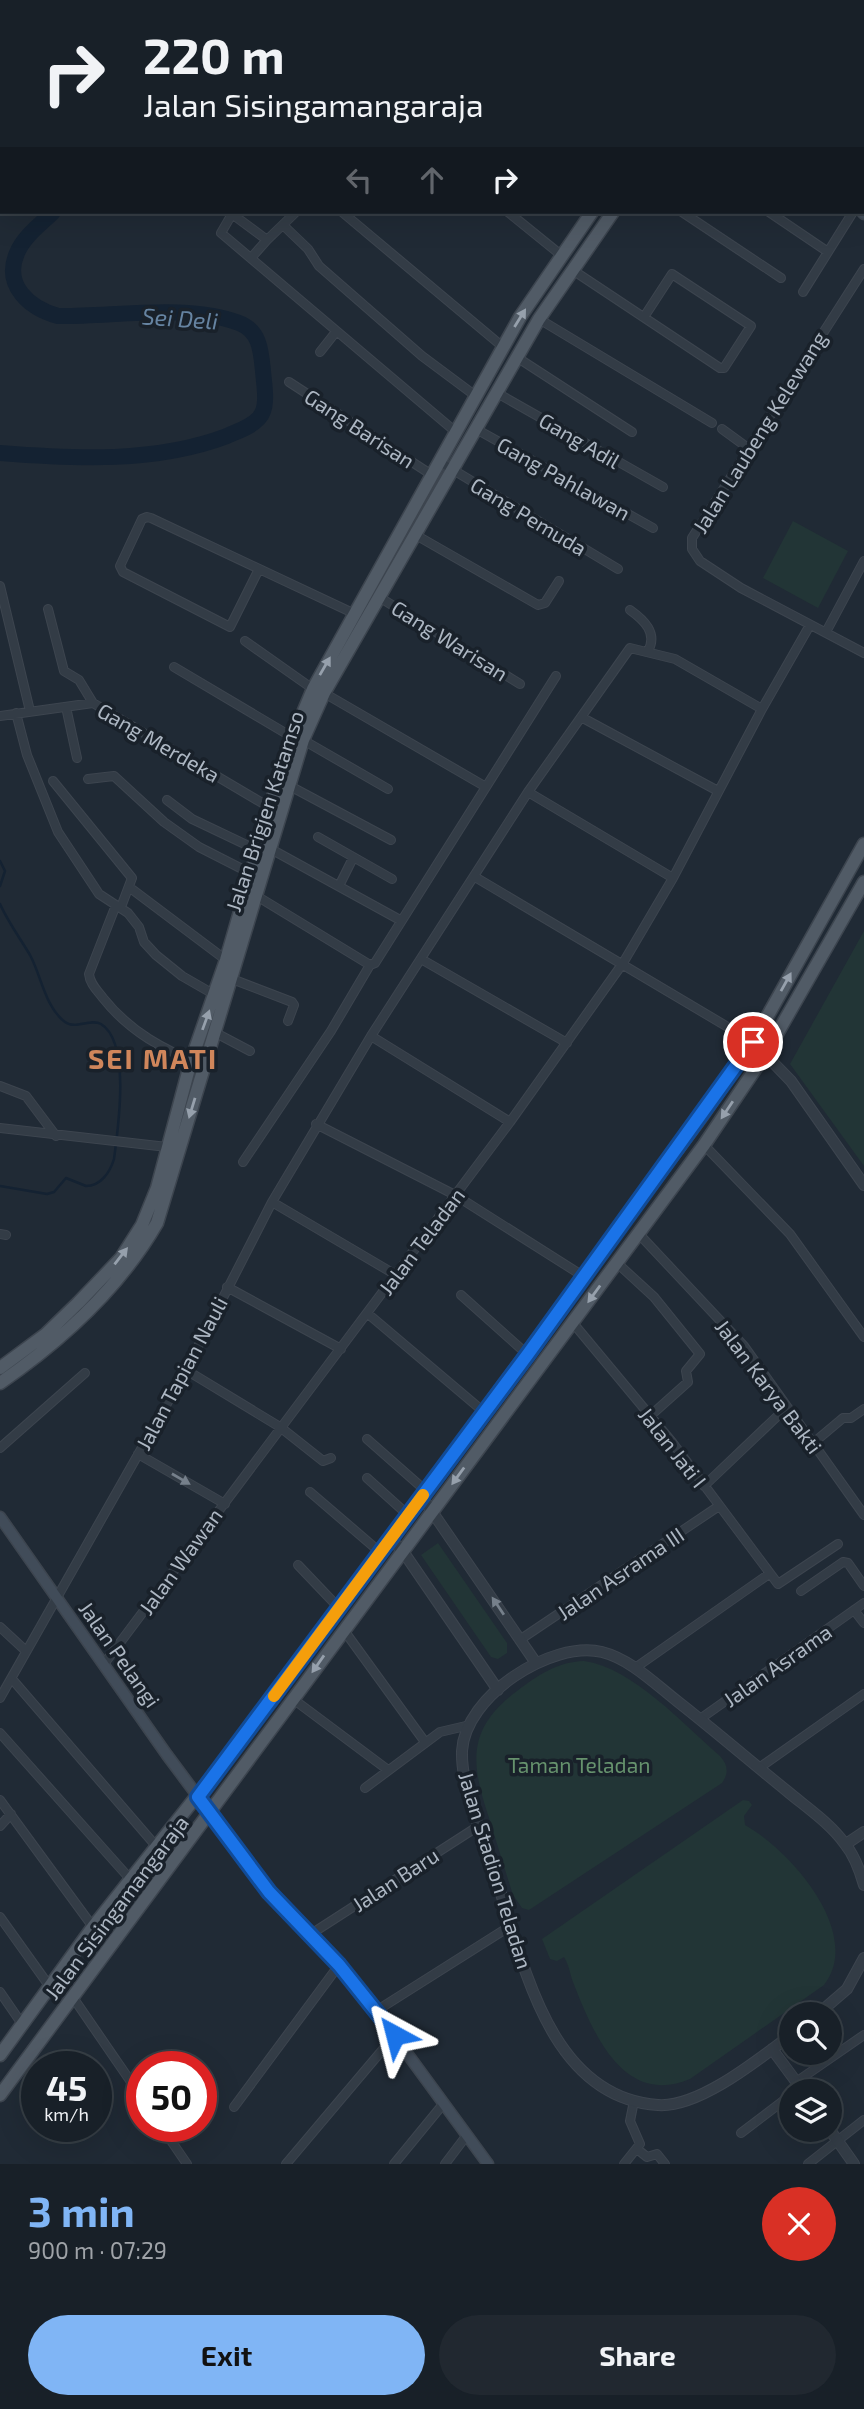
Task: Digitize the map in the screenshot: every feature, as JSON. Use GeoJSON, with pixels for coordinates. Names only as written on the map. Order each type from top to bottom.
{"type":"FeatureCollection","features":[{"type":"Feature","properties":{"kind":"main road","name":"Jalan Brigjen Katamso"},"geometry":{"type":"LineString","coordinates":[[318,691],[379,597],[381,581],[432,475],[503,347],[561,255],[591,214]]}},
{"type":"Feature","properties":{"kind":"main road","name":"Jalan Brigjen Katamso"},"geometry":{"type":"LineString","coordinates":[[0,1368],[46,1334],[121,1258],[151,1205],[167,1147],[197,1063],[214,1032],[232,979],[255,895],[269,807],[318,691],[355,614],[414,534],[539,319],[612,214]]}},
{"type":"Feature","properties":{"kind":"main road","name":"Jalan Brigjen Katamso"},"geometry":{"type":"LineString","coordinates":[[0,1383],[76,1321],[140,1251],[164,1205],[215,995],[250,873],[263,849],[288,785],[297,738]]}},
{"type":"Feature","properties":{"kind":"main road","name":"Jalan Sisingamangaraja"},"geometry":{"type":"LineString","coordinates":[[0,2055],[93,1927],[198,1797],[381,1553],[753,1042],[863,850]]}},
{"type":"Feature","properties":{"kind":"main road","name":"Jalan Sisingamangaraja"},"geometry":{"type":"LineString","coordinates":[[0,2095],[704,1144],[766,1053],[864,882]]}},
{"type":"Feature","properties":{"kind":"main road","name":"Jalan Pelangi"},"geometry":{"type":"LineString","coordinates":[[0,1517],[198,1797],[269,1892],[339,1965],[395,2035],[488,2164]]}},
{"type":"Feature","properties":{"kind":"street"},"geometry":{"type":"LineString","coordinates":[[230,214],[221,233],[335,333],[457,433]]}},
{"type":"Feature","properties":{"kind":"street"},"geometry":{"type":"LineString","coordinates":[[232,214],[267,240]]}},
{"type":"Feature","properties":{"kind":"street"},"geometry":{"type":"LineString","coordinates":[[251,258],[294,214]]}},
{"type":"Feature","properties":{"kind":"street"},"geometry":{"type":"LineString","coordinates":[[344,214],[503,347]]}},
{"type":"Feature","properties":{"kind":"street"},"geometry":{"type":"LineString","coordinates":[[510,214],[561,255]]}},
{"type":"Feature","properties":{"kind":"street"},"geometry":{"type":"LineString","coordinates":[[685,214],[780,278]]}},
{"type":"Feature","properties":{"kind":"street"},"geometry":{"type":"LineString","coordinates":[[772,214],[828,251]]}},
{"type":"Feature","properties":{"kind":"street"},"geometry":{"type":"LineString","coordinates":[[803,292],[852,214]]}},
{"type":"Feature","properties":{"kind":"street"},"geometry":{"type":"LineString","coordinates":[[284,226],[308,249],[319,266],[422,356],[477,397]]}},
{"type":"Feature","properties":{"kind":"street"},"geometry":{"type":"LineString","coordinates":[[571,269],[722,369],[751,326],[672,274],[644,317]]}},
{"type":"Feature","properties":{"kind":"street","name":"Jalan Laubeng Kelewang"},"geometry":{"type":"LineString","coordinates":[[810,625],[741,588],[700,561],[692,549],[692,538],[864,269]]}},
{"type":"Feature","properties":{"kind":"street"},"geometry":{"type":"LineString","coordinates":[[539,319],[712,423]]}},
{"type":"Feature","properties":{"kind":"street"},"geometry":{"type":"LineString","coordinates":[[320,352],[335,333]]}},
{"type":"Feature","properties":{"kind":"street"},"geometry":{"type":"LineString","coordinates":[[518,358],[632,432]]}},
{"type":"Feature","properties":{"kind":"street","name":"Gang Barisan"},"geometry":{"type":"LineString","coordinates":[[289,382],[432,475]]}},
{"type":"Feature","properties":{"kind":"street","name":"Gang Adil"},"geometry":{"type":"LineString","coordinates":[[497,393],[663,487]]}},
{"type":"Feature","properties":{"kind":"street","name":"Gang Pahlawan"},"geometry":{"type":"LineString","coordinates":[[476,429],[653,528]]}},
{"type":"Feature","properties":{"kind":"street"},"geometry":{"type":"LineString","coordinates":[[722,429],[748,448]]}},
{"type":"Feature","properties":{"kind":"street","name":"Gang Pemuda"},"geometry":{"type":"LineString","coordinates":[[440,462],[618,569]]}},
{"type":"Feature","properties":{"kind":"street"},"geometry":{"type":"LineString","coordinates":[[259,569],[230,627],[123,572],[120,566],[142,519],[148,517],[259,569],[355,614]]}},
{"type":"Feature","properties":{"kind":"street"},"geometry":{"type":"LineString","coordinates":[[414,534],[538,606],[544,604],[559,581]]}},
{"type":"Feature","properties":{"kind":"street"},"geometry":{"type":"LineString","coordinates":[[827,632],[864,561]]}},
{"type":"Feature","properties":{"kind":"street"},"geometry":{"type":"LineString","coordinates":[[0,586],[4,622],[30,711]]}},
{"type":"Feature","properties":{"kind":"street","name":"Gang Warisan"},"geometry":{"type":"LineString","coordinates":[[379,597],[520,684]]}},
{"type":"Feature","properties":{"kind":"street"},"geometry":{"type":"LineString","coordinates":[[48,609],[64,671],[80,682],[93,703]]}},
{"type":"Feature","properties":{"kind":"street"},"geometry":{"type":"LineString","coordinates":[[629,610],[650,631],[652,641],[648,651]]}},
{"type":"Feature","properties":{"kind":"street"},"geometry":{"type":"LineString","coordinates":[[810,625],[864,653]]}},
{"type":"Feature","properties":{"kind":"street","name":"Jalan Teladan"},"geometry":{"type":"LineString","coordinates":[[225,1504],[510,1122],[623,963],[673,878],[718,790],[810,625]]}},
{"type":"Feature","properties":{"kind":"street"},"geometry":{"type":"LineString","coordinates":[[245,641],[318,691],[486,787]]}},
{"type":"Feature","properties":{"kind":"street"},"geometry":{"type":"LineString","coordinates":[[510,1122],[371,1035],[528,792],[629,649],[675,659],[762,709]]}},
{"type":"Feature","properties":{"kind":"street"},"geometry":{"type":"LineString","coordinates":[[174,667],[388,789]]}},
{"type":"Feature","properties":{"kind":"street"},"geometry":{"type":"LineString","coordinates":[[243,1162],[331,1031],[370,965],[375,963],[556,676]]}},
{"type":"Feature","properties":{"kind":"street","name":"Gang Merdeka"},"geometry":{"type":"LineString","coordinates":[[0,716],[93,703],[269,807]]}},
{"type":"Feature","properties":{"kind":"street"},"geometry":{"type":"LineString","coordinates":[[66,707],[78,758]]}},
{"type":"Feature","properties":{"kind":"street"},"geometry":{"type":"LineString","coordinates":[[16,713],[27,755],[58,832],[99,894],[118,906],[139,927],[144,942],[156,955],[182,976],[215,995]]}},
{"type":"Feature","properties":{"kind":"street"},"geometry":{"type":"LineString","coordinates":[[581,717],[718,790]]}},
{"type":"Feature","properties":{"kind":"street"},"geometry":{"type":"LineString","coordinates":[[88,779],[114,776],[163,822],[199,847],[250,873]]}},
{"type":"Feature","properties":{"kind":"street"},"geometry":{"type":"LineString","coordinates":[[53,780],[132,878],[89,975],[90,980],[115,1013],[135,1032],[197,1063]]}},
{"type":"Feature","properties":{"kind":"street"},"geometry":{"type":"LineString","coordinates":[[288,785],[391,840]]}},
{"type":"Feature","properties":{"kind":"street"},"geometry":{"type":"LineString","coordinates":[[528,792],[673,878]]}},
{"type":"Feature","properties":{"kind":"street"},"geometry":{"type":"LineString","coordinates":[[167,800],[192,819],[263,849],[339,886],[400,920]]}},
{"type":"Feature","properties":{"kind":"street"},"geometry":{"type":"LineString","coordinates":[[318,837],[392,879]]}},
{"type":"Feature","properties":{"kind":"street"},"geometry":{"type":"LineString","coordinates":[[339,886],[353,858]]}},
{"type":"Feature","properties":{"kind":"street"},"geometry":{"type":"LineString","coordinates":[[475,877],[753,1042],[790,1081],[864,1185]]}},
{"type":"Feature","properties":{"kind":"street"},"geometry":{"type":"LineString","coordinates":[[129,887],[226,960]]}},
{"type":"Feature","properties":{"kind":"street"},"geometry":{"type":"LineString","coordinates":[[255,895],[370,965]]}},
{"type":"Feature","properties":{"kind":"street"},"geometry":{"type":"LineString","coordinates":[[421,960],[567,1043]]}},
{"type":"Feature","properties":{"kind":"street"},"geometry":{"type":"LineString","coordinates":[[232,979],[292,1002],[294,1005],[288,1021]]}},
{"type":"Feature","properties":{"kind":"street"},"geometry":{"type":"LineString","coordinates":[[214,1032],[250,1051]]}},
{"type":"Feature","properties":{"kind":"street","name":"Jalan Tapian Nauli"},"geometry":{"type":"LineString","coordinates":[[0,1698],[186,1370],[272,1202],[371,1035]]}},
{"type":"Feature","properties":{"kind":"street"},"geometry":{"type":"LineString","coordinates":[[0,1086],[26,1096],[56,1136]]}},
{"type":"Feature","properties":{"kind":"street"},"geometry":{"type":"LineString","coordinates":[[316,1124],[454,1195],[583,1276]]}},
{"type":"Feature","properties":{"kind":"street"},"geometry":{"type":"LineString","coordinates":[[0,1129],[167,1147]]}},
{"type":"Feature","properties":{"kind":"street"},"geometry":{"type":"LineString","coordinates":[[704,1144],[790,1234],[864,1337]]}},
{"type":"Feature","properties":{"kind":"street"},"geometry":{"type":"LineString","coordinates":[[272,1202],[396,1275]]}},
{"type":"Feature","properties":{"kind":"street","name":"Jalan Karya Bakti"},"geometry":{"type":"LineString","coordinates":[[638,1233],[735,1336],[864,1514]]}},
{"type":"Feature","properties":{"kind":"street"},"geometry":{"type":"LineString","coordinates":[[617,1263],[654,1297],[700,1354],[685,1371],[688,1382],[650,1416]]}},
{"type":"Feature","properties":{"kind":"street"},"geometry":{"type":"LineString","coordinates":[[227,1287],[341,1349]]}},
{"type":"Feature","properties":{"kind":"street"},"geometry":{"type":"LineString","coordinates":[[461,1295],[528,1354]]}},
{"type":"Feature","properties":{"kind":"street"},"geometry":{"type":"LineString","coordinates":[[367,1313],[484,1412]]}},
{"type":"Feature","properties":{"kind":"street"},"geometry":{"type":"LineString","coordinates":[[855,1325],[864,1319]]}},
{"type":"Feature","properties":{"kind":"street","name":"Jalan Jati I"},"geometry":{"type":"LineString","coordinates":[[573,1323],[650,1416],[778,1584],[838,1544]]}},
{"type":"Feature","properties":{"kind":"street"},"geometry":{"type":"LineString","coordinates":[[186,1370],[280,1427],[323,1461],[331,1458]]}},
{"type":"Feature","properties":{"kind":"street"},"geometry":{"type":"LineString","coordinates":[[0,1448],[85,1374]]}},
{"type":"Feature","properties":{"kind":"street"},"geometry":{"type":"LineString","coordinates":[[704,1486],[786,1408]]}},
{"type":"Feature","properties":{"kind":"street"},"geometry":{"type":"LineString","coordinates":[[812,1444],[843,1418],[851,1418],[864,1409]]}},
{"type":"Feature","properties":{"kind":"street"},"geometry":{"type":"LineString","coordinates":[[367,1439],[424,1494],[536,1663]]}},
{"type":"Feature","properties":{"kind":"street","name":"Jalan Wawan"},"geometry":{"type":"LineString","coordinates":[[104,1664],[225,1504],[138,1454]]}},
{"type":"Feature","properties":{"kind":"street"},"geometry":{"type":"LineString","coordinates":[[367,1478],[408,1515]]}},
{"type":"Feature","properties":{"kind":"street"},"geometry":{"type":"LineString","coordinates":[[310,1492],[381,1553]]}},
{"type":"Feature","properties":{"kind":"street","name":"Jalan Asrama III"},"geometry":{"type":"LineString","coordinates":[[521,1639],[719,1506]]}},
{"type":"Feature","properties":{"kind":"street"},"geometry":{"type":"LineString","coordinates":[[390,1539],[402,1550],[498,1690]]}},
{"type":"Feature","properties":{"kind":"street"},"geometry":{"type":"LineString","coordinates":[[801,1591],[846,1562],[864,1586]]}},
{"type":"Feature","properties":{"kind":"street"},"geometry":{"type":"LineString","coordinates":[[298,1565],[340,1608]]}},
{"type":"Feature","properties":{"kind":"street"},"geometry":{"type":"LineString","coordinates":[[635,1668],[769,1574]]}},
{"type":"Feature","properties":{"kind":"street","name":"Jalan Asrama"},"geometry":{"type":"LineString","coordinates":[[700,1719],[864,1603]]}},
{"type":"Feature","properties":{"kind":"street","name":"Jalan Asrama"},"geometry":{"type":"LineString","coordinates":[[854,1610],[864,1623]]}},
{"type":"Feature","properties":{"kind":"street"},"geometry":{"type":"LineString","coordinates":[[0,1627],[26,1651]]}},
{"type":"Feature","properties":{"kind":"street"},"geometry":{"type":"LineString","coordinates":[[343,1629],[425,1742]]}},
{"type":"Feature","properties":{"kind":"street","name":"Jalan Stadion Teladan"},"geometry":{"type":"LineString","coordinates":[[779,2044],[694,2098],[661,2105],[634,2101],[601,2086],[573,2061],[551,2032],[535,1998],[465,1777],[462,1749],[470,1725],[498,1690],[536,1663],[560,1653],[581,1649],[602,1652],[635,1668],[824,1822],[846,1844],[864,1885]]}},
{"type":"Feature","properties":{"kind":"street"},"geometry":{"type":"LineString","coordinates":[[12,1679],[156,1846]]}},
{"type":"Feature","properties":{"kind":"street"},"geometry":{"type":"LineString","coordinates":[[759,1768],[864,1695]]}},
{"type":"Feature","properties":{"kind":"street"},"geometry":{"type":"LineString","coordinates":[[293,1699],[388,1770]]}},
{"type":"Feature","properties":{"kind":"street"},"geometry":{"type":"LineString","coordinates":[[365,1788],[440,1732],[470,1725]]}},
{"type":"Feature","properties":{"kind":"street"},"geometry":{"type":"LineString","coordinates":[[0,1733],[131,1880]]}},
{"type":"Feature","properties":{"kind":"street"},"geometry":{"type":"LineString","coordinates":[[0,1800],[93,1927]]}},
{"type":"Feature","properties":{"kind":"street"},"geometry":{"type":"LineString","coordinates":[[0,1826],[11,1814]]}},
{"type":"Feature","properties":{"kind":"street","name":"Jalan Baru"},"geometry":{"type":"LineString","coordinates":[[311,1934],[480,1825]]}},
{"type":"Feature","properties":{"kind":"street"},"geometry":{"type":"LineString","coordinates":[[846,1844],[864,1832]]}},
{"type":"Feature","properties":{"kind":"street"},"geometry":{"type":"LineString","coordinates":[[0,1917],[50,1987]]}},
{"type":"Feature","properties":{"kind":"street"},"geometry":{"type":"LineString","coordinates":[[376,2011],[512,1924]]}},
{"type":"Feature","properties":{"kind":"street"},"geometry":{"type":"LineString","coordinates":[[832,2002],[847,1989],[864,1958]]}},
{"type":"Feature","properties":{"kind":"street"},"geometry":{"type":"LineString","coordinates":[[233,2107],[339,1965]]}},
{"type":"Feature","properties":{"kind":"street"},"geometry":{"type":"LineString","coordinates":[[0,1992],[22,2024]]}},
{"type":"Feature","properties":{"kind":"street"},"geometry":{"type":"LineString","coordinates":[[72,1996],[126,2075]]}},
{"type":"Feature","properties":{"kind":"street"},"geometry":{"type":"LineString","coordinates":[[286,2164],[395,2035]]}},
{"type":"Feature","properties":{"kind":"street"},"geometry":{"type":"LineString","coordinates":[[810,2079],[864,2035]]}},
{"type":"Feature","properties":{"kind":"street"},"geometry":{"type":"LineString","coordinates":[[772,2049],[793,2079]]}},
{"type":"Feature","properties":{"kind":"street"},"geometry":{"type":"LineString","coordinates":[[624,2164],[637,2149],[640,2141],[631,2121],[634,2101]]}},
{"type":"Feature","properties":{"kind":"street"},"geometry":{"type":"LineString","coordinates":[[394,2164],[444,2103]]}},
{"type":"Feature","properties":{"kind":"street"},"geometry":{"type":"LineString","coordinates":[[741,2133],[779,2104]]}},
{"type":"Feature","properties":{"kind":"street"},"geometry":{"type":"LineString","coordinates":[[842,2137],[864,2120]]}},
{"type":"Feature","properties":{"kind":"street"},"geometry":{"type":"LineString","coordinates":[[445,2164],[467,2135]]}},
{"type":"Feature","properties":{"kind":"street"},"geometry":{"type":"LineString","coordinates":[[172,2142],[187,2164]]}},
{"type":"Feature","properties":{"kind":"street"},"geometry":{"type":"LineString","coordinates":[[808,2164],[836,2142]]}},
{"type":"Feature","properties":{"kind":"street"},"geometry":{"type":"LineString","coordinates":[[838,2142],[854,2164]]}},
{"type":"Feature","properties":{"kind":"street"},"geometry":{"type":"LineString","coordinates":[[637,2149],[647,2157],[657,2154],[665,2164]]}},
{"type":"Feature","properties":{"kind":"green space"},"geometry":{"type":"Polygon","coordinates":[[[793,521],[848,551],[818,608],[763,578],[793,521]]]}},
{"type":"Feature","properties":{"kind":"green space"},"geometry":{"type":"Polygon","coordinates":[[[864,931],[864,1166],[790,1064],[864,931]]]}},
{"type":"Feature","properties":{"kind":"green space"},"geometry":{"type":"Polygon","coordinates":[[[438,1543],[507,1643],[507,1653],[498,1659],[491,1657],[421,1555],[438,1543]]]}},
{"type":"Feature","properties":{"kind":"green space","name":"Taman Teladan"},"geometry":{"type":"Polygon","coordinates":[[[584,1661],[621,1674],[656,1699],[720,1756],[727,1772],[722,1783],[529,1910],[522,1908],[513,1895],[483,1799],[477,1749],[489,1719],[500,1705],[517,1691],[548,1670],[584,1661]]]}},
{"type":"Feature","properties":{"kind":"green space"},"geometry":{"type":"Polygon","coordinates":[[[743,1800],[752,1805],[744,1816],[745,1825],[782,1853],[816,1895],[828,1918],[835,1942],[834,1964],[824,1985],[800,2002],[779,2002],[779,2017],[690,2079],[667,2085],[646,2083],[629,2074],[614,2060],[590,2023],[564,1957],[557,1961],[550,1959],[542,1939],[743,1800]]]}},
{"type":"Feature","properties":{"kind":"waterway","name":"Sei Deli"},"geometry":{"type":"LineString","coordinates":[[0,453],[115,457],[172,451],[227,436],[252,424],[264,408],[265,389],[258,343],[251,331],[239,323],[219,317],[174,312],[58,316],[37,307],[21,294],[13,275],[17,253],[24,241],[51,214]]}},
{"type":"Feature","properties":{"kind":"waterway"},"geometry":{"type":"LineString","coordinates":[[0,861],[5,871],[0,886]]}},
{"type":"Feature","properties":{"kind":"waterway"},"geometry":{"type":"LineString","coordinates":[[0,904],[30,955],[58,1016],[74,1025],[92,1022],[101,1024],[110,1034],[116,1048],[120,1087],[114,1159],[100,1181],[86,1186],[66,1178],[54,1192],[47,1194],[0,1186]]}},
{"type":"Feature","properties":{"kind":"slow traffic"},"geometry":{"type":"LineString","coordinates":[[274,1696],[423,1495]]}},
{"type":"Feature","properties":{"kind":"district","name":"SEI MATI"},"geometry":{"type":"Point","coordinates":[153,1058]}},
{"type":"Feature","properties":{"kind":"route"},"geometry":{"type":"LineString","coordinates":[[395,2035],[339,1965],[269,1892],[198,1797],[528,1354],[753,1042]]}}]}
